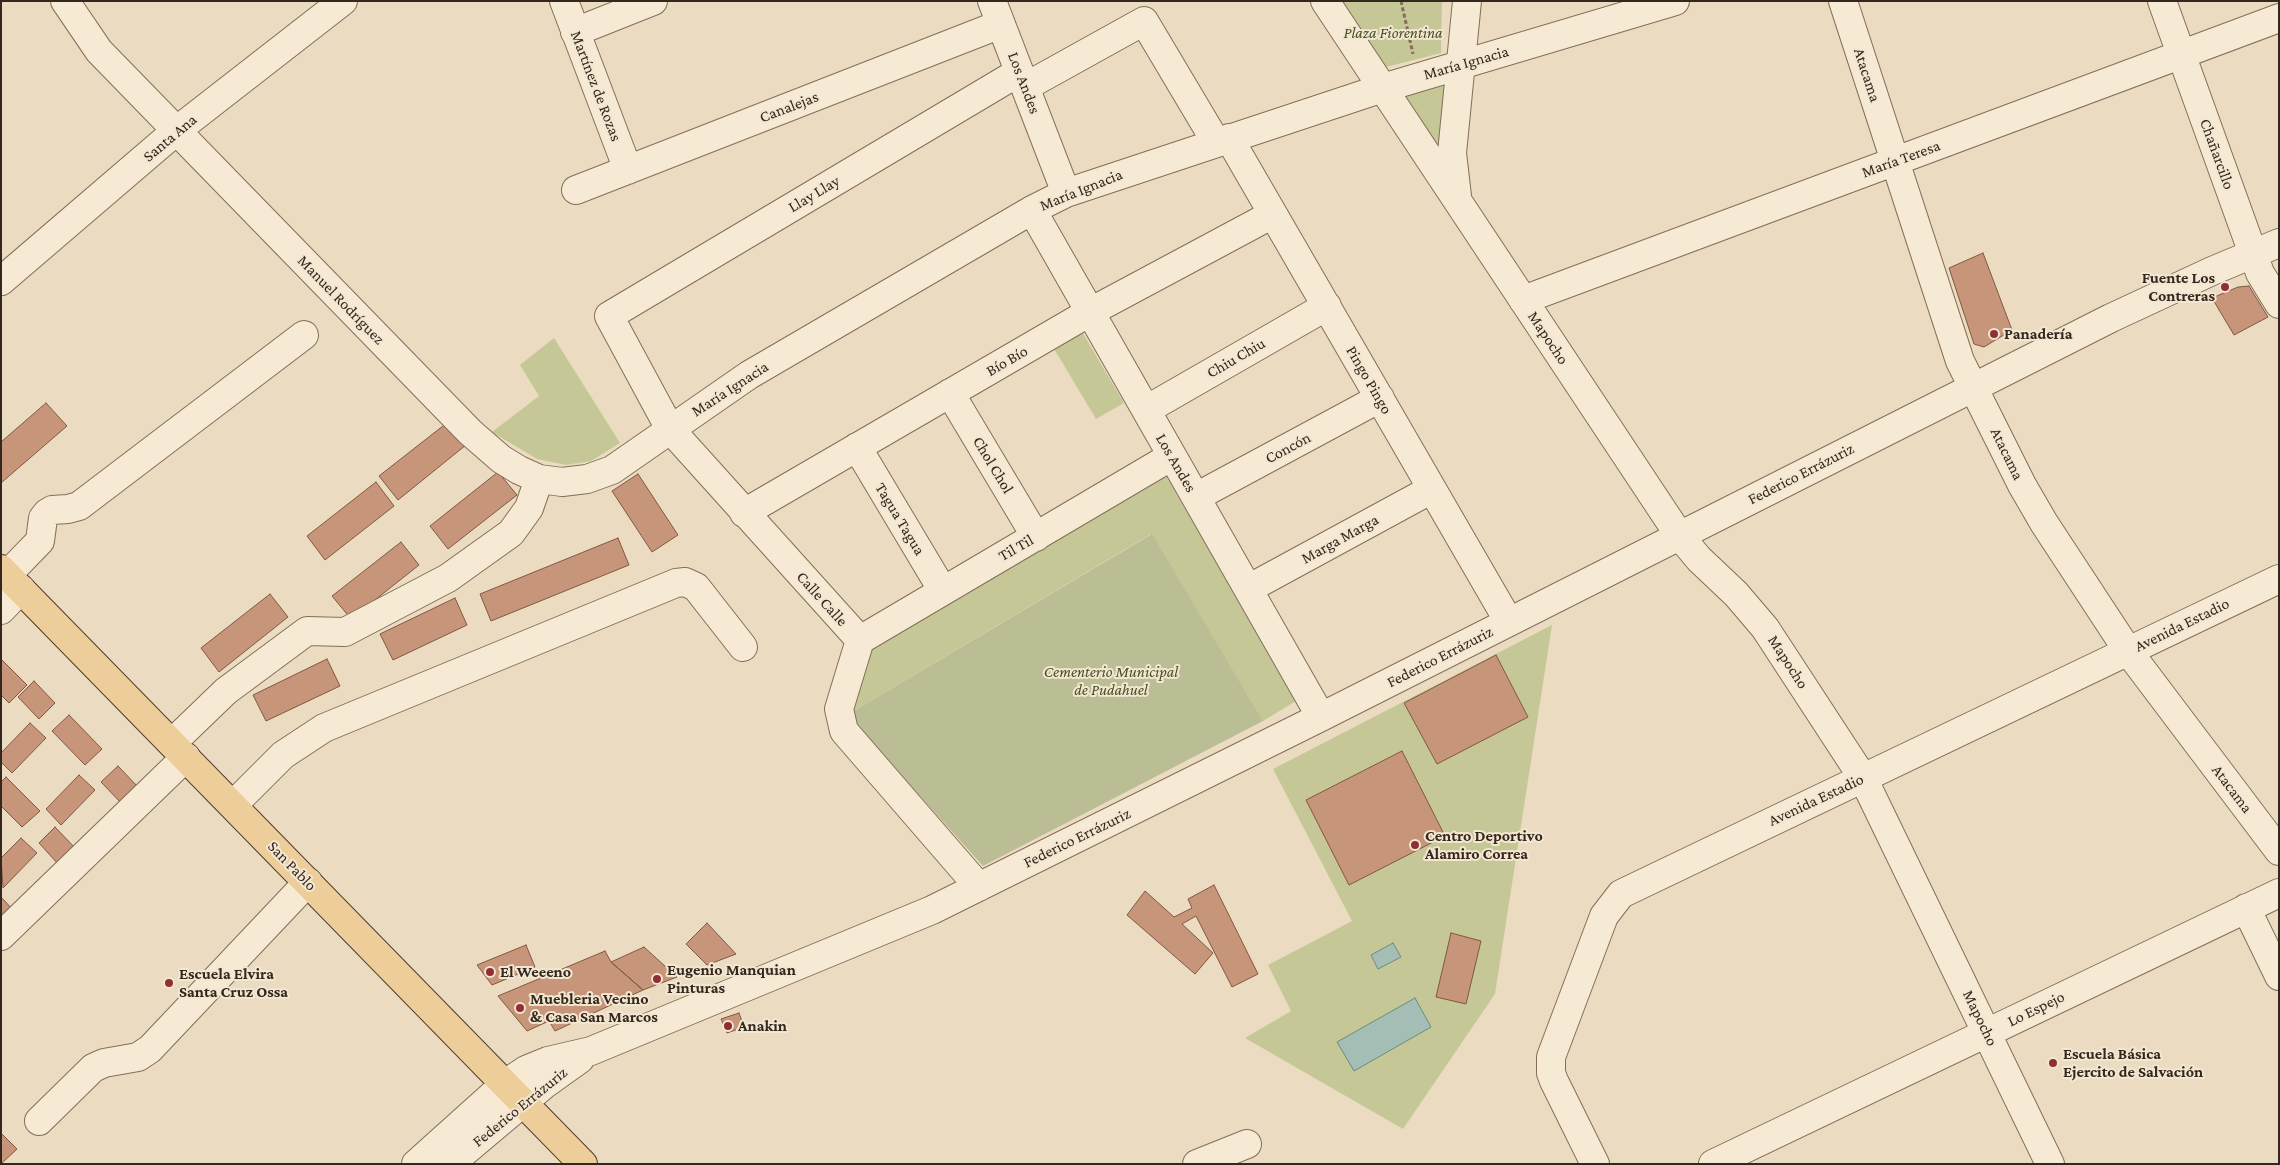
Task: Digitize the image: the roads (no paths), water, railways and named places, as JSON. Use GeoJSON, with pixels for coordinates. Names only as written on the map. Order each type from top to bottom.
{"type":"FeatureCollection","features":[{"type":"Feature","properties":{"kind":"main road","name":"San Pablo"},"geometry":{"type":"LineString","coordinates":[[10,577],[583,1164]]}},
{"type":"Feature","properties":{"kind":"street","name":"Manuel Rodríguez"},"geometry":{"type":"LineString","coordinates":[[65,1],[99,51],[475,437],[501,459],[539,479]]}},
{"type":"Feature","properties":{"kind":"street","name":"Santa Ana"},"geometry":{"type":"LineString","coordinates":[[1,281],[176,131],[344,1]]}},
{"type":"Feature","properties":{"kind":"street","name":"Martínez de Rozas"},"geometry":{"type":"LineString","coordinates":[[564,1],[628,170]]}},
{"type":"Feature","properties":{"kind":"street"},"geometry":{"type":"LineString","coordinates":[[575,32],[653,1]]}},
{"type":"Feature","properties":{"kind":"street","name":"Mapocho"},"geometry":{"type":"LineString","coordinates":[[1325,1],[1679,535],[1695,555],[1736,594],[1765,628],[1863,778],[2050,1164]]}},
{"type":"Feature","properties":{"kind":"street","name":"Mapocho"},"geometry":{"type":"LineString","coordinates":[[1459,203],[1452,153],[1467,1]]}},
{"type":"Feature","properties":{"kind":"street","name":"María Ignacia"},"geometry":{"type":"LineString","coordinates":[[539,479],[574,482],[601,475],[622,464],[749,375],[1032,210],[1066,193],[1383,88],[1675,1]]}},
{"type":"Feature","properties":{"kind":"street","name":"Atacama"},"geometry":{"type":"LineString","coordinates":[[1843,1],[1960,361],[2032,505],[2128,651],[2279,851]]}},
{"type":"Feature","properties":{"kind":"street","name":"Chañarcillo"},"geometry":{"type":"LineString","coordinates":[[2162,1],[2253,254],[2264,281],[2279,304]]}},
{"type":"Feature","properties":{"kind":"street","name":"Los Andes"},"geometry":{"type":"LineString","coordinates":[[997,12],[1066,193]]}},
{"type":"Feature","properties":{"kind":"street","name":"Canalejas"},"geometry":{"type":"LineString","coordinates":[[576,190],[628,170],[997,12]]}},
{"type":"Feature","properties":{"kind":"street","name":"María Teresa"},"geometry":{"type":"LineString","coordinates":[[1523,300],[2182,56],[2279,18]]}},
{"type":"Feature","properties":{"kind":"street","name":"Llay Llay"},"geometry":{"type":"LineString","coordinates":[[609,316],[1022,79],[1144,21]]}},
{"type":"Feature","properties":{"kind":"street","name":"Pingo Pingo"},"geometry":{"type":"LineString","coordinates":[[1144,21],[1273,214],[1509,622]]}},
{"type":"Feature","properties":{"kind":"street","name":"Los Andes"},"geometry":{"type":"LineString","coordinates":[[1032,210],[1321,717]]}},
{"type":"Feature","properties":{"kind":"street","name":"Bío Bío"},"geometry":{"type":"LineString","coordinates":[[744,513],[1090,312],[1273,214]]}},
{"type":"Feature","properties":{"kind":"street","name":"Federico Errázuriz"},"geometry":{"type":"LineString","coordinates":[[416,1164],[505,1084],[539,1064],[591,1051],[875,935],[979,887],[1321,717],[2164,292],[2279,243]]}},
{"type":"Feature","properties":{"kind":"street","name":"Chiu Chiu"},"geometry":{"type":"LineString","coordinates":[[1146,410],[1327,306]]}},
{"type":"Feature","properties":{"kind":"street","name":"Calle Calle"},"geometry":{"type":"LineString","coordinates":[[609,316],[670,429],[860,640],[839,709],[844,731],[979,887]]}},
{"type":"Feature","properties":{"kind":"street"},"geometry":{"type":"LineString","coordinates":[[1,610],[10,577],[40,541],[43,518],[47,513],[52,510],[79,506],[304,335]]}},
{"type":"Feature","properties":{"kind":"street","name":"Chol Chol"},"geometry":{"type":"LineString","coordinates":[[950,393],[1036,537]]}},
{"type":"Feature","properties":{"kind":"street","name":"Concón"},"geometry":{"type":"LineString","coordinates":[[1196,498],[1380,398]]}},
{"type":"Feature","properties":{"kind":"street","name":"Tagua Tagua"},"geometry":{"type":"LineString","coordinates":[[857,448],[943,592]]}},
{"type":"Feature","properties":{"kind":"street","name":"Til Til"},"geometry":{"type":"LineString","coordinates":[[860,640],[1172,456]]}},
{"type":"Feature","properties":{"kind":"street"},"geometry":{"type":"LineString","coordinates":[[1,936],[179,750],[226,691],[307,631],[345,632],[448,578],[511,533],[529,508],[539,479]]}},
{"type":"Feature","properties":{"kind":"street","name":"Marga Marga"},"geometry":{"type":"LineString","coordinates":[[1248,589],[1432,489]]}},
{"type":"Feature","properties":{"kind":"street","name":"Avenida Estadio"},"geometry":{"type":"LineString","coordinates":[[1595,1164],[1554,1081],[1550,1065],[1608,908],[1620,894],[2279,579]]}},
{"type":"Feature","properties":{"kind":"street"},"geometry":{"type":"LineString","coordinates":[[233,805],[283,755],[324,728],[676,583],[686,582],[696,587],[742,647]]}},
{"type":"Feature","properties":{"kind":"street"},"geometry":{"type":"LineString","coordinates":[[39,1121],[93,1068],[104,1063],[138,1057],[150,1049],[308,882]]}},
{"type":"Feature","properties":{"kind":"street","name":"Lo Espejo"},"geometry":{"type":"LineString","coordinates":[[1722,1162],[2279,893]]}},
{"type":"Feature","properties":{"kind":"street"},"geometry":{"type":"LineString","coordinates":[[2246,908],[2279,976]]}},
{"type":"Feature","properties":{"kind":"street","name":"Federico Errázuriz"},"geometry":{"type":"LineString","coordinates":[[450,1164],[562,1071],[591,1051]]}},
{"type":"Feature","properties":{"kind":"street"},"geometry":{"type":"LineString","coordinates":[[1197,1164],[1248,1144]]}},
{"type":"Feature","properties":{"kind":"water"},"geometry":{"type":"Polygon","coordinates":[[[1393,943],[1401,957],[1378,969],[1371,955],[1393,943]]]}},
{"type":"Feature","properties":{"kind":"water"},"geometry":{"type":"Polygon","coordinates":[[[1415,998],[1431,1027],[1354,1071],[1337,1042],[1415,998]]]}},
{"type":"Feature","properties":{"kind":"place","name":"Fuente Los Contreras"},"geometry":{"type":"Point","coordinates":[2225,287]}},
{"type":"Feature","properties":{"kind":"place","name":"Panadería"},"geometry":{"type":"Point","coordinates":[1994,334]}},
{"type":"Feature","properties":{"kind":"place","name":"Centro Deportivo Alamiro Correa"},"geometry":{"type":"Point","coordinates":[1415,845]}},
{"type":"Feature","properties":{"kind":"place","name":"El Weeeno"},"geometry":{"type":"Point","coordinates":[490,972]}},
{"type":"Feature","properties":{"kind":"place","name":"Eugenio Manquian Pinturas"},"geometry":{"type":"Point","coordinates":[657,979]}},
{"type":"Feature","properties":{"kind":"place","name":"Escuela Elvira Santa Cruz Ossa"},"geometry":{"type":"Point","coordinates":[169,983]}},
{"type":"Feature","properties":{"kind":"place","name":"Muebleria Vecino & Casa San Marcos"},"geometry":{"type":"Point","coordinates":[520,1008]}},
{"type":"Feature","properties":{"kind":"place","name":"Anakin"},"geometry":{"type":"Point","coordinates":[728,1026]}},
{"type":"Feature","properties":{"kind":"place","name":"Escuela Básica Ejercito de Salvación"},"geometry":{"type":"Point","coordinates":[2053,1063]}},
{"type":"Feature","properties":{"kind":"park label","name":"Plaza Fiorentina"},"geometry":{"type":"Point","coordinates":[1393,33]}},
{"type":"Feature","properties":{"kind":"park label","name":"Cementerio Municipal de Pudahuel"},"geometry":{"type":"Point","coordinates":[1111,681]}}]}
